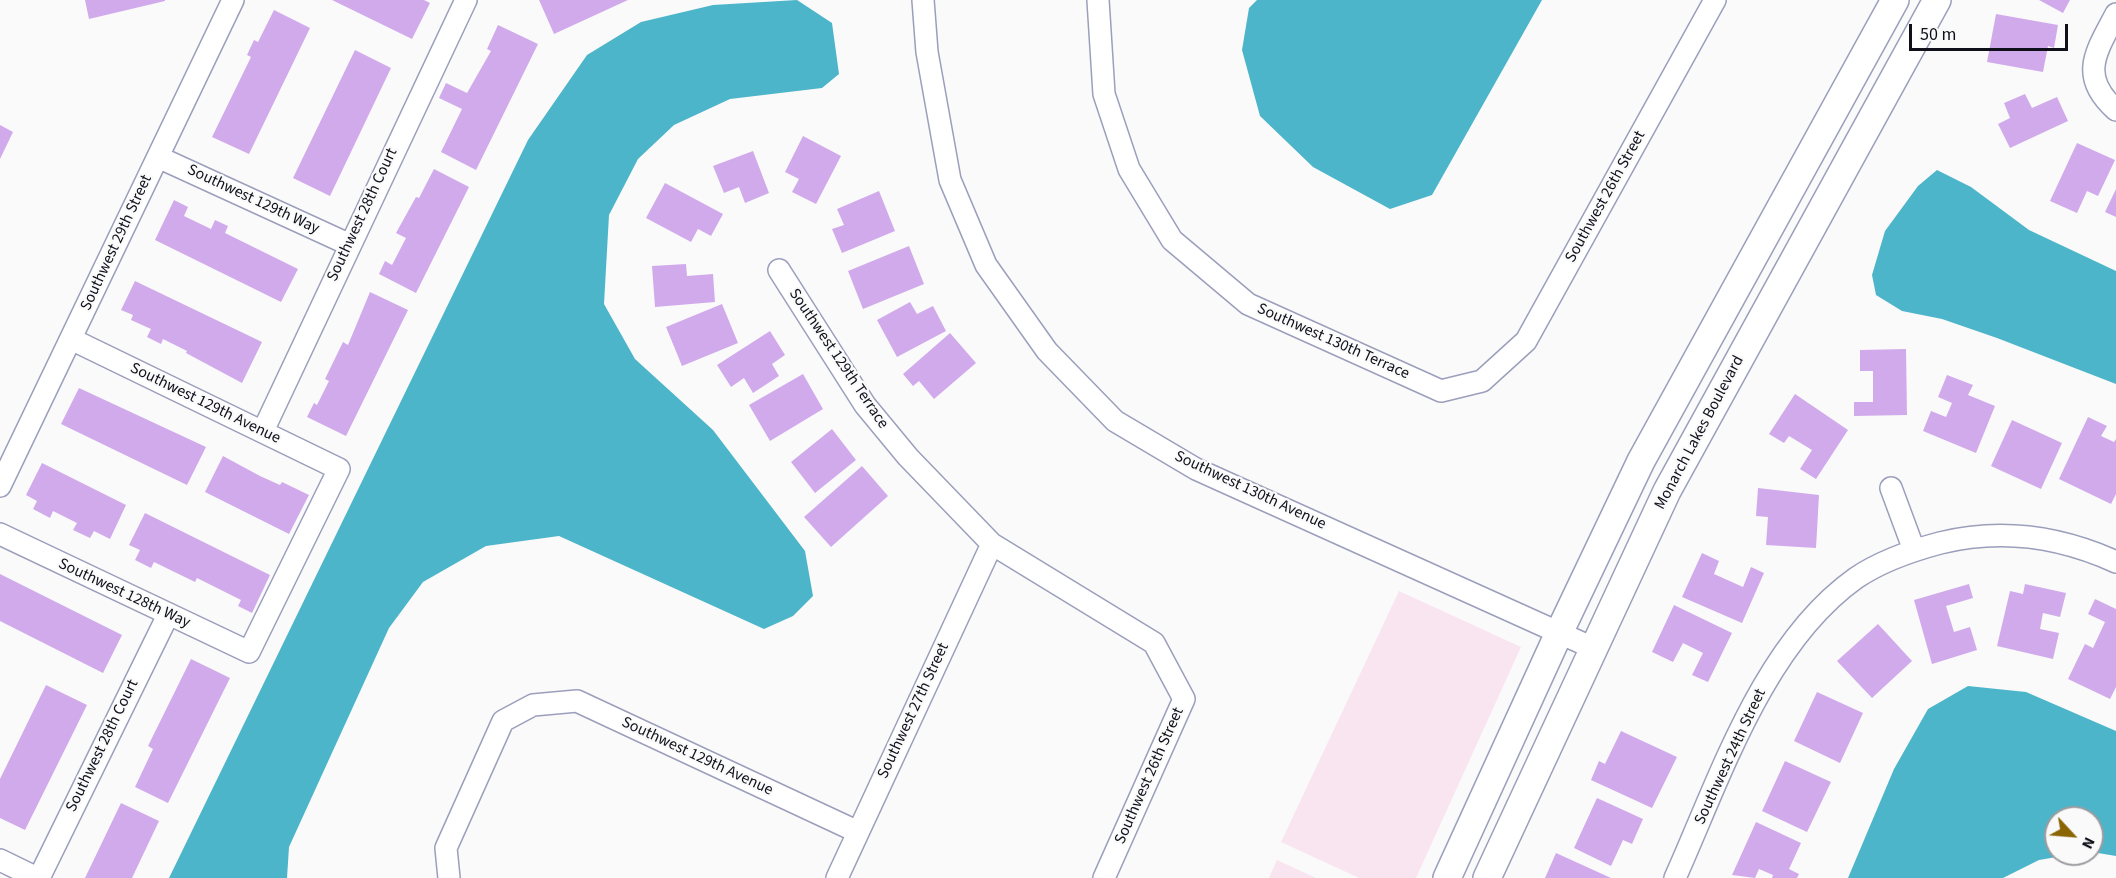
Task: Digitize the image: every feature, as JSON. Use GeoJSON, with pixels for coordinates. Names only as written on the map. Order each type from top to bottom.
{"type":"FeatureCollection","features":[{"type":"Feature","properties":{"kind":"street","name":"Southwest 29th Street"},"geometry":{"type":"LineString","coordinates":[[0,486],[233,0]]}},
{"type":"Feature","properties":{"kind":"street","name":"Southwest 28th Court"},"geometry":{"type":"LineString","coordinates":[[263,431],[348,244],[466,0]]}},
{"type":"Feature","properties":{"kind":"street","name":"Southwest 130th Avenue"},"geometry":{"type":"LineString","coordinates":[[923,0],[927,52],[950,180],[986,265],[1047,351],[1115,421],[1196,469],[1593,648]]}},
{"type":"Feature","properties":{"kind":"street","name":"Southwest 130th Terrace"},"geometry":{"type":"LineString","coordinates":[[1098,0],[1104,94],[1129,169],[1172,240],[1248,304],[1441,391],[1482,381]]}},
{"type":"Feature","properties":{"kind":"street","name":"Southwest 26th Street"},"geometry":{"type":"LineString","coordinates":[[1482,381],[1526,341],[1715,0]]}},
{"type":"Feature","properties":{"kind":"street"},"geometry":{"type":"LineString","coordinates":[[1447,878],[1641,461],[1895,0]]}},
{"type":"Feature","properties":{"kind":"street","name":"Monarch Lakes Boulevard"},"geometry":{"type":"LineString","coordinates":[[1487,878],[1667,491],[1937,0]]}},
{"type":"Feature","properties":{"kind":"street"},"geometry":{"type":"LineString","coordinates":[[2116,14],[2098,47],[2092,68],[2095,84],[2103,98],[2116,110]]}},
{"type":"Feature","properties":{"kind":"street","name":"Southwest 129th Way"},"geometry":{"type":"LineString","coordinates":[[158,157],[348,244]]}},
{"type":"Feature","properties":{"kind":"street","name":"Southwest 129th Terrace"},"geometry":{"type":"LineString","coordinates":[[779,270],[865,405],[908,457],[992,544],[1154,643]]}},
{"type":"Feature","properties":{"kind":"street","name":"Southwest 129th Avenue"},"geometry":{"type":"LineString","coordinates":[[71,339],[339,469],[249,652]]}},
{"type":"Feature","properties":{"kind":"street"},"geometry":{"type":"LineString","coordinates":[[1891,488],[1914,550]]}},
{"type":"Feature","properties":{"kind":"street","name":"Southwest 128th Way"},"geometry":{"type":"LineString","coordinates":[[0,534],[249,652]]}},
{"type":"Feature","properties":{"kind":"street","name":"Southwest 24th Street"},"geometry":{"type":"LineString","coordinates":[[1675,878],[1756,700],[1793,638],[1857,578],[1914,550],[1965,537],[2043,537],[2082,547],[2116,562]]}},
{"type":"Feature","properties":{"kind":"street","name":"Southwest 27th Street"},"geometry":{"type":"LineString","coordinates":[[837,878],[992,544]]}},
{"type":"Feature","properties":{"kind":"street","name":"Southwest 28th Court"},"geometry":{"type":"LineString","coordinates":[[38,878],[168,615]]}},
{"type":"Feature","properties":{"kind":"street","name":"Southwest 26th Street"},"geometry":{"type":"LineString","coordinates":[[1104,878],[1184,699],[1154,643]]}},
{"type":"Feature","properties":{"kind":"street","name":"Southwest 129th Avenue"},"geometry":{"type":"LineString","coordinates":[[449,878],[446,848],[503,721],[533,705],[577,701],[858,832]]}},
{"type":"Feature","properties":{"kind":"street"},"geometry":{"type":"LineString","coordinates":[[0,860],[38,878]]}},
{"type":"Feature","properties":{"kind":"shaded area"},"geometry":{"type":"Polygon","coordinates":[[[1399,591],[1521,647],[1416,878],[1359,878],[1281,842],[1399,591]]]}},
{"type":"Feature","properties":{"kind":"shaded area"},"geometry":{"type":"Polygon","coordinates":[[[1277,860],[1316,878],[1269,878],[1277,860]]]}},
{"type":"Feature","properties":{"kind":"water"},"geometry":{"type":"Polygon","coordinates":[[[797,0],[832,23],[839,74],[822,88],[730,99],[674,125],[638,159],[609,215],[604,304],[635,359],[713,430],[805,551],[813,596],[793,616],[764,629],[559,536],[486,546],[423,582],[389,628],[289,847],[287,878],[169,878],[528,140],[587,55],[641,22],[713,5],[797,0]]]}},
{"type":"Feature","properties":{"kind":"water"},"geometry":{"type":"Polygon","coordinates":[[[1257,0],[1542,0],[1432,195],[1390,209],[1313,167],[1260,116],[1242,50],[1249,8],[1257,0]]]}},
{"type":"Feature","properties":{"kind":"water"},"geometry":{"type":"Polygon","coordinates":[[[1937,170],[1971,187],[2029,230],[2116,271],[2116,384],[1942,319],[1902,311],[1876,295],[1872,275],[1885,231],[1918,186],[1937,170]]]}},
{"type":"Feature","properties":{"kind":"water"},"geometry":{"type":"Polygon","coordinates":[[[1968,686],[2026,692],[2116,731],[2116,856],[2104,854],[2104,806],[2044,806],[2044,859],[2003,878],[1848,878],[1894,769],[1928,709],[1968,686]]]}},
{"type":"Feature","properties":{"kind":"building"},"geometry":{"type":"Polygon","coordinates":[[[85,0],[165,0],[165,1],[89,19],[85,0]]]}},
{"type":"Feature","properties":{"kind":"building"},"geometry":{"type":"Polygon","coordinates":[[[332,0],[424,0],[430,3],[412,39],[332,0]]]}},
{"type":"Feature","properties":{"kind":"building"},"geometry":{"type":"Polygon","coordinates":[[[539,0],[628,0],[554,34],[539,0]]]}},
{"type":"Feature","properties":{"kind":"building"},"geometry":{"type":"Polygon","coordinates":[[[2039,0],[2070,0],[2063,13],[2039,0]]]}},
{"type":"Feature","properties":{"kind":"building"},"geometry":{"type":"Polygon","coordinates":[[[274,10],[310,28],[249,154],[212,137],[251,57],[247,55],[254,40],[258,42],[274,10]]]}},
{"type":"Feature","properties":{"kind":"building"},"geometry":{"type":"Polygon","coordinates":[[[1996,14],[2058,25],[2054,48],[2048,46],[2043,72],[1987,62],[1996,14]]]}},
{"type":"Feature","properties":{"kind":"building"},"geometry":{"type":"Polygon","coordinates":[[[498,25],[538,44],[476,170],[441,152],[462,109],[439,98],[446,83],[467,93],[491,51],[487,49],[498,25]]]}},
{"type":"Feature","properties":{"kind":"building"},"geometry":{"type":"Polygon","coordinates":[[[355,50],[391,68],[330,196],[293,178],[355,50]]]}},
{"type":"Feature","properties":{"kind":"building"},"geometry":{"type":"Polygon","coordinates":[[[2025,94],[2032,108],[2057,97],[2068,121],[2010,148],[1998,124],[2010,118],[2004,103],[2025,94]]]}},
{"type":"Feature","properties":{"kind":"building"},"geometry":{"type":"Polygon","coordinates":[[[0,125],[13,132],[0,159],[0,125]]]}},
{"type":"Feature","properties":{"kind":"building"},"geometry":{"type":"Polygon","coordinates":[[[803,136],[841,156],[816,204],[792,192],[799,179],[785,172],[803,136]]]}},
{"type":"Feature","properties":{"kind":"building"},"geometry":{"type":"Polygon","coordinates":[[[2077,143],[2115,160],[2098,196],[2087,191],[2077,213],[2050,201],[2077,143]]]}},
{"type":"Feature","properties":{"kind":"building"},"geometry":{"type":"Polygon","coordinates":[[[753,151],[769,193],[745,203],[739,187],[724,193],[713,166],[753,151]]]}},
{"type":"Feature","properties":{"kind":"building"},"geometry":{"type":"Polygon","coordinates":[[[434,169],[469,187],[416,293],[379,274],[385,261],[392,265],[406,238],[396,233],[416,197],[419,198],[434,169]]]}},
{"type":"Feature","properties":{"kind":"building"},"geometry":{"type":"Polygon","coordinates":[[[665,183],[723,214],[711,236],[698,229],[691,242],[646,218],[665,183]]]}},
{"type":"Feature","properties":{"kind":"building"},"geometry":{"type":"Polygon","coordinates":[[[2116,189],[2116,217],[2105,212],[2116,189]]]}},
{"type":"Feature","properties":{"kind":"building"},"geometry":{"type":"Polygon","coordinates":[[[879,191],[895,231],[842,253],[832,229],[844,225],[837,209],[879,191]]]}},
{"type":"Feature","properties":{"kind":"building"},"geometry":{"type":"Polygon","coordinates":[[[174,200],[188,207],[184,216],[211,229],[215,220],[228,226],[225,233],[298,269],[281,302],[155,240],[174,200]]]}},
{"type":"Feature","properties":{"kind":"building"},"geometry":{"type":"Polygon","coordinates":[[[909,246],[924,284],[863,309],[848,271],[909,246]]]}},
{"type":"Feature","properties":{"kind":"building"},"geometry":{"type":"Polygon","coordinates":[[[686,264],[687,276],[713,274],[715,302],[655,307],[652,266],[686,264]]]}},
{"type":"Feature","properties":{"kind":"building"},"geometry":{"type":"Polygon","coordinates":[[[135,281],[262,342],[242,383],[163,339],[161,344],[147,337],[151,329],[131,320],[133,315],[121,310],[135,281]]]}},
{"type":"Feature","properties":{"kind":"building"},"geometry":{"type":"Polygon","coordinates":[[[370,292],[408,310],[346,436],[307,417],[314,403],[317,405],[329,381],[325,379],[343,342],[348,345],[370,292]]]}},
{"type":"Feature","properties":{"kind":"building"},"geometry":{"type":"Polygon","coordinates":[[[910,302],[917,314],[933,306],[946,331],[897,357],[877,320],[910,302]]]}},
{"type":"Feature","properties":{"kind":"building"},"geometry":{"type":"Polygon","coordinates":[[[722,304],[738,343],[682,366],[666,327],[722,304]]]}},
{"type":"Feature","properties":{"kind":"building"},"geometry":{"type":"Polygon","coordinates":[[[770,331],[785,355],[772,364],[779,376],[753,393],[744,378],[731,387],[717,365],[770,331]]]}},
{"type":"Feature","properties":{"kind":"building"},"geometry":{"type":"Polygon","coordinates":[[[950,333],[976,363],[934,399],[919,381],[913,386],[903,374],[950,333]]]}},
{"type":"Feature","properties":{"kind":"building"},"geometry":{"type":"Polygon","coordinates":[[[1906,349],[1907,415],[1854,416],[1854,402],[1873,402],[1873,371],[1860,371],[1860,350],[1906,349]]]}},
{"type":"Feature","properties":{"kind":"building"},"geometry":{"type":"Polygon","coordinates":[[[803,374],[823,409],[770,441],[749,405],[803,374]]]}},
{"type":"Feature","properties":{"kind":"building"},"geometry":{"type":"Polygon","coordinates":[[[1947,375],[1973,385],[1968,395],[1995,406],[1976,453],[1923,431],[1931,411],[1946,417],[1952,403],[1938,397],[1947,375]]]}},
{"type":"Feature","properties":{"kind":"building"},"geometry":{"type":"Polygon","coordinates":[[[79,388],[206,447],[187,485],[61,424],[79,388]]]}},
{"type":"Feature","properties":{"kind":"building"},"geometry":{"type":"Polygon","coordinates":[[[1795,394],[1848,430],[1816,479],[1800,469],[1812,450],[1789,436],[1784,443],[1769,434],[1795,394]]]}},
{"type":"Feature","properties":{"kind":"building"},"geometry":{"type":"Polygon","coordinates":[[[2088,417],[2107,426],[2101,436],[2114,442],[2116,439],[2116,494],[2111,504],[2059,479],[2088,417]]]}},
{"type":"Feature","properties":{"kind":"building"},"geometry":{"type":"Polygon","coordinates":[[[2012,420],[2062,443],[2041,489],[1991,466],[2012,420]]]}},
{"type":"Feature","properties":{"kind":"building"},"geometry":{"type":"Polygon","coordinates":[[[832,429],[856,460],[815,493],[791,462],[832,429]]]}},
{"type":"Feature","properties":{"kind":"building"},"geometry":{"type":"Polygon","coordinates":[[[223,456],[260,476],[280,485],[282,482],[309,495],[289,534],[205,492],[223,456]]]}},
{"type":"Feature","properties":{"kind":"building"},"geometry":{"type":"Polygon","coordinates":[[[42,463],[126,505],[110,539],[94,531],[90,538],[73,530],[77,523],[53,511],[50,518],[33,509],[37,501],[26,495],[42,463]]]}},
{"type":"Feature","properties":{"kind":"building"},"geometry":{"type":"Polygon","coordinates":[[[862,466],[888,496],[831,547],[804,517],[862,466]]]}},
{"type":"Feature","properties":{"kind":"building"},"geometry":{"type":"Polygon","coordinates":[[[1758,488],[1819,495],[1816,548],[1766,545],[1768,517],[1756,516],[1758,488]]]}},
{"type":"Feature","properties":{"kind":"building"},"geometry":{"type":"Polygon","coordinates":[[[145,513],[270,575],[252,613],[238,606],[241,600],[197,578],[195,582],[154,562],[151,568],[135,560],[140,550],[129,545],[145,513]]]}},
{"type":"Feature","properties":{"kind":"building"},"geometry":{"type":"Polygon","coordinates":[[[1702,553],[1719,561],[1714,574],[1743,587],[1751,567],[1764,573],[1742,623],[1682,597],[1702,553]]]}},
{"type":"Feature","properties":{"kind":"building"},"geometry":{"type":"Polygon","coordinates":[[[0,574],[122,635],[103,673],[0,621],[0,574]]]}},
{"type":"Feature","properties":{"kind":"building"},"geometry":{"type":"Polygon","coordinates":[[[1969,584],[1973,598],[1946,606],[1954,632],[1970,627],[1977,650],[1932,664],[1914,600],[1969,584]]]}},
{"type":"Feature","properties":{"kind":"building"},"geometry":{"type":"Polygon","coordinates":[[[2025,584],[2066,593],[2060,617],[2043,613],[2040,629],[2059,633],[2053,659],[1997,646],[2010,591],[2023,594],[2025,584]]]}},
{"type":"Feature","properties":{"kind":"building"},"geometry":{"type":"Polygon","coordinates":[[[2095,599],[2116,609],[2116,687],[2110,699],[2068,679],[2085,644],[2093,648],[2105,622],[2088,614],[2095,599]]]}},
{"type":"Feature","properties":{"kind":"building"},"geometry":{"type":"Polygon","coordinates":[[[1674,605],[1732,633],[1708,682],[1692,675],[1703,653],[1683,643],[1673,662],[1652,652],[1674,605]]]}},
{"type":"Feature","properties":{"kind":"building"},"geometry":{"type":"Polygon","coordinates":[[[1878,624],[1912,661],[1872,698],[1837,661],[1878,624]]]}},
{"type":"Feature","properties":{"kind":"building"},"geometry":{"type":"Polygon","coordinates":[[[191,659],[230,678],[168,803],[135,787],[153,749],[148,746],[191,659]]]}},
{"type":"Feature","properties":{"kind":"building"},"geometry":{"type":"Polygon","coordinates":[[[46,685],[87,705],[25,830],[0,818],[0,779],[46,685]]]}},
{"type":"Feature","properties":{"kind":"building"},"geometry":{"type":"Polygon","coordinates":[[[1817,692],[1863,713],[1840,763],[1794,741],[1817,692]]]}},
{"type":"Feature","properties":{"kind":"building"},"geometry":{"type":"Polygon","coordinates":[[[1621,731],[1677,757],[1652,808],[1591,780],[1599,761],[1605,764],[1621,731]]]}},
{"type":"Feature","properties":{"kind":"building"},"geometry":{"type":"Polygon","coordinates":[[[1785,761],[1831,782],[1807,832],[1762,811],[1785,761]]]}},
{"type":"Feature","properties":{"kind":"building"},"geometry":{"type":"Polygon","coordinates":[[[1597,798],[1643,819],[1632,844],[1623,840],[1611,866],[1574,848],[1597,798]]]}},
{"type":"Feature","properties":{"kind":"building"},"geometry":{"type":"Polygon","coordinates":[[[121,803],[159,821],[132,878],[85,878],[121,803]]]}},
{"type":"Feature","properties":{"kind":"building"},"geometry":{"type":"Polygon","coordinates":[[[1756,822],[1801,843],[1789,869],[1799,874],[1797,878],[1772,878],[1773,875],[1759,869],[1755,878],[1732,875],[1756,822]]]}},
{"type":"Feature","properties":{"kind":"building"},"geometry":{"type":"Polygon","coordinates":[[[1556,853],[1611,878],[1545,878],[1556,853]]]}}]}
